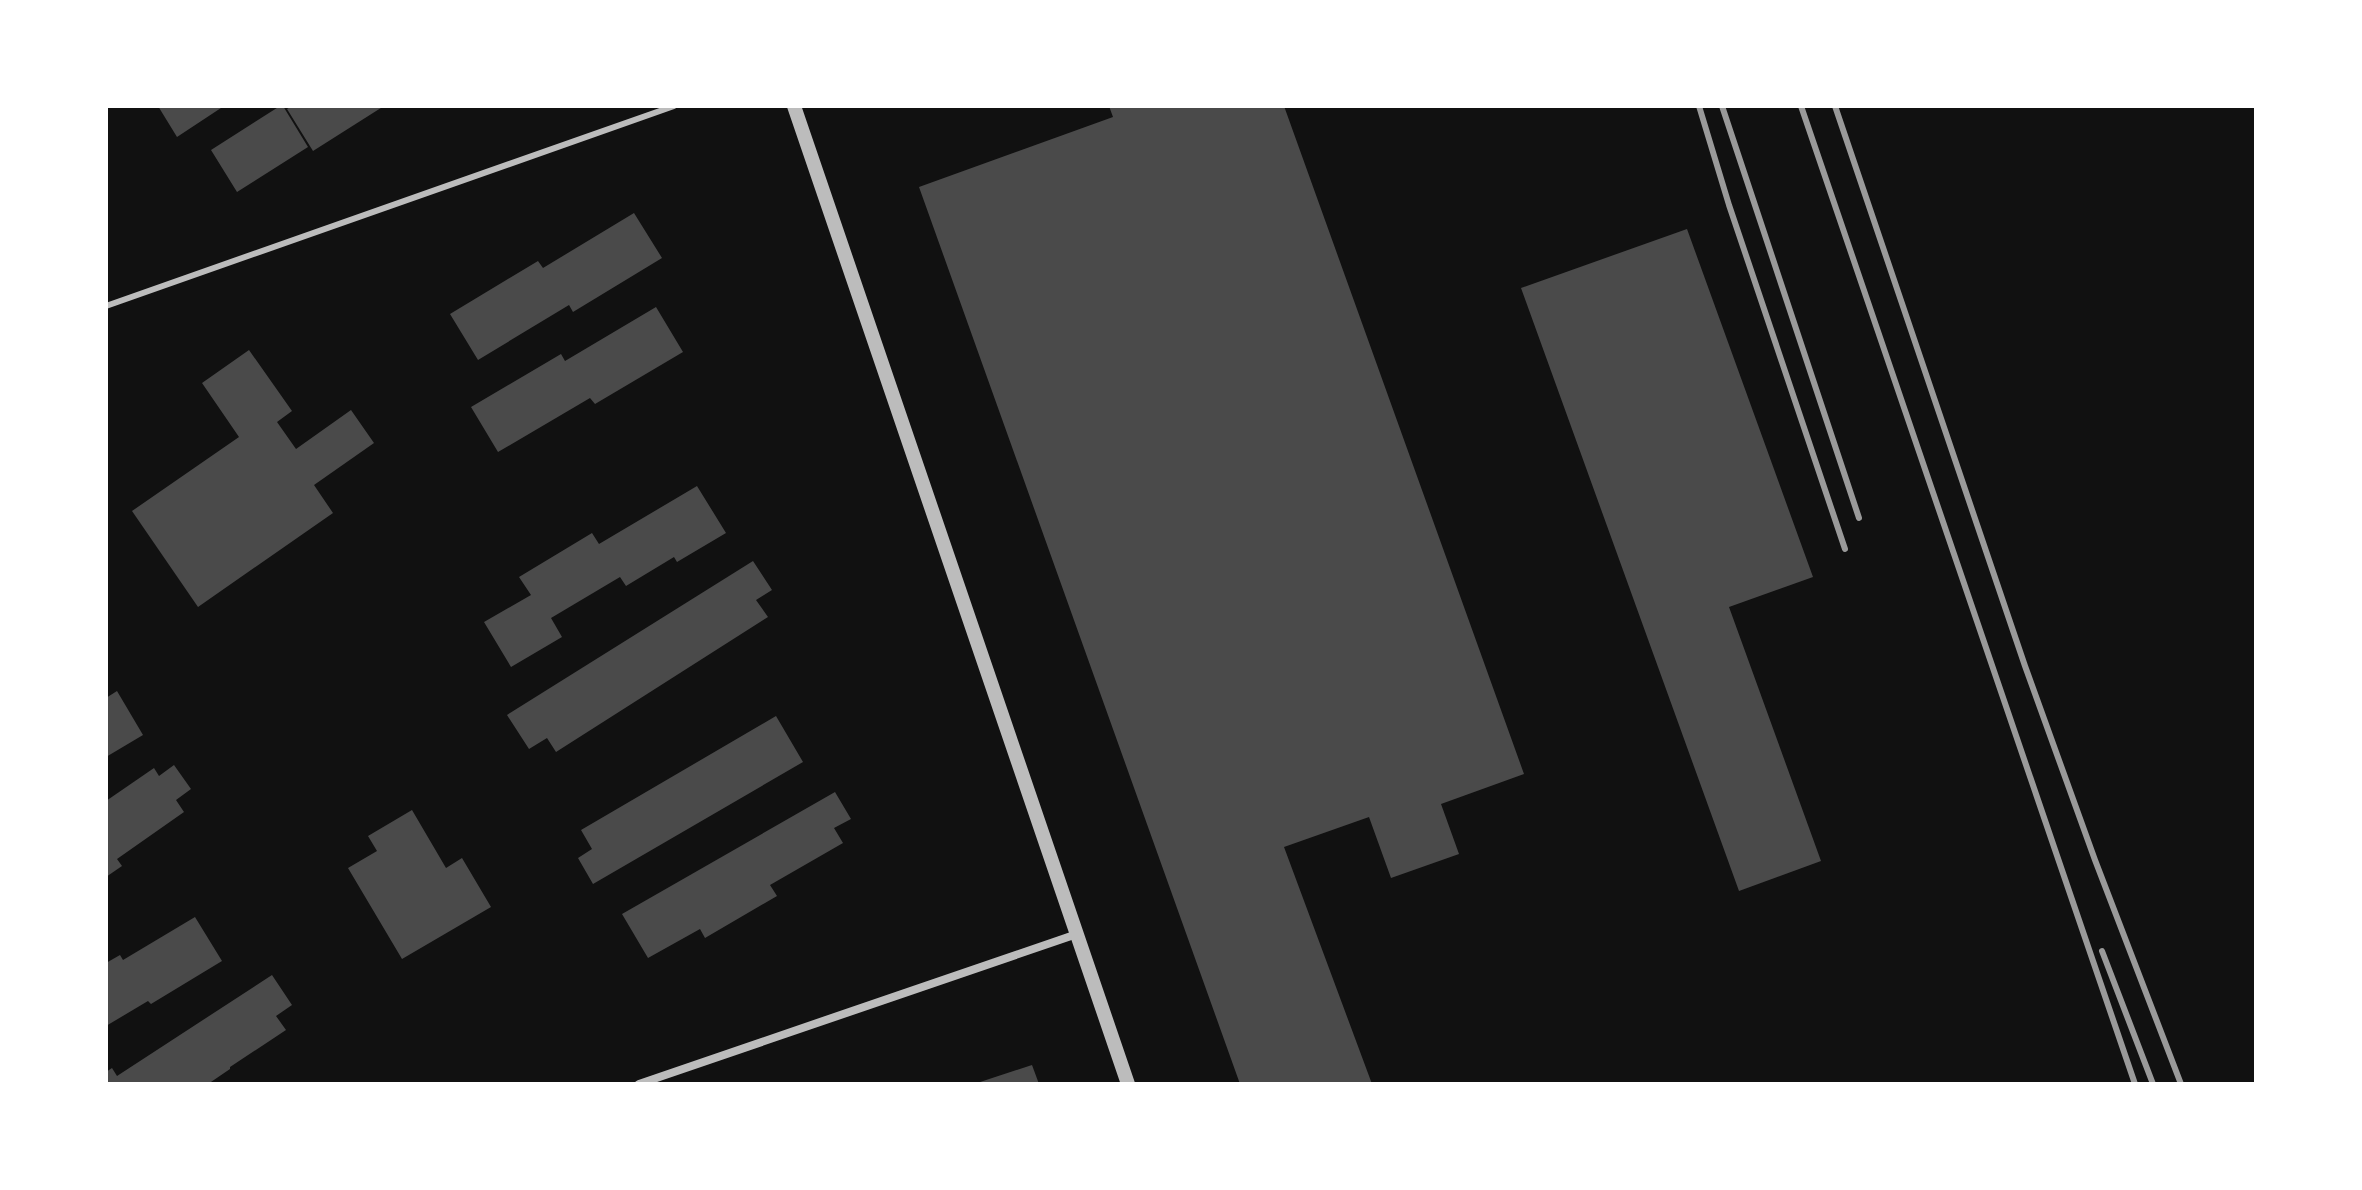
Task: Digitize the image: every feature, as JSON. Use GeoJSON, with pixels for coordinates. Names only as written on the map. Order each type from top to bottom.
{"type":"FeatureCollection","features":[{"type":"Feature","properties":{"kind":"street"},"geometry":{"type":"LineString","coordinates":[[794,106],[1128,1084]]}},
{"type":"Feature","properties":{"kind":"street"},"geometry":{"type":"LineString","coordinates":[[639,1084],[1077,934]]}},
{"type":"Feature","properties":{"kind":"lane"},"geometry":{"type":"LineString","coordinates":[[106,306],[674,106]]}},
{"type":"Feature","properties":{"kind":"building"},"geometry":{"type":"Polygon","coordinates":[[[158,106],[224,106],[177,137],[158,106]]]}},
{"type":"Feature","properties":{"kind":"building"},"geometry":{"type":"Polygon","coordinates":[[[283,106],[308,147],[237,192],[211,150],[283,106]]]}},
{"type":"Feature","properties":{"kind":"building"},"geometry":{"type":"Polygon","coordinates":[[[292,106],[384,106],[313,151],[287,109],[292,106]]]}},
{"type":"Feature","properties":{"kind":"building"},"geometry":{"type":"Polygon","coordinates":[[[1109,106],[1284,106],[1524,774],[1441,804],[1459,854],[1391,878],[1369,817],[1284,847],[1372,1084],[1240,1084],[919,187],[1113,117],[1109,106]]]}},
{"type":"Feature","properties":{"kind":"building"},"geometry":{"type":"Polygon","coordinates":[[[634,213],[662,258],[573,312],[569,305],[478,360],[450,314],[538,261],[543,268],[634,213]]]}},
{"type":"Feature","properties":{"kind":"building"},"geometry":{"type":"Polygon","coordinates":[[[1687,229],[1813,577],[1729,607],[1821,861],[1739,891],[1521,288],[1687,229]]]}},
{"type":"Feature","properties":{"kind":"building"},"geometry":{"type":"Polygon","coordinates":[[[656,307],[683,352],[595,404],[590,398],[498,452],[471,407],[561,354],[565,361],[656,307]]]}},
{"type":"Feature","properties":{"kind":"building"},"geometry":{"type":"Polygon","coordinates":[[[249,350],[292,411],[277,422],[296,449],[351,410],[374,443],[314,485],[333,513],[198,607],[132,511],[239,437],[202,383],[249,350]]]}},
{"type":"Feature","properties":{"kind":"building"},"geometry":{"type":"Polygon","coordinates":[[[697,486],[726,533],[677,562],[674,557],[626,586],[620,577],[551,618],[562,637],[511,667],[484,622],[531,595],[519,577],[592,533],[599,544],[697,486]]]}},
{"type":"Feature","properties":{"kind":"building"},"geometry":{"type":"Polygon","coordinates":[[[753,561],[772,590],[756,600],[768,617],[556,752],[547,738],[529,749],[507,715],[753,561]]]}},
{"type":"Feature","properties":{"kind":"building"},"geometry":{"type":"Polygon","coordinates":[[[117,691],[143,735],[106,757],[106,698],[117,691]]]}},
{"type":"Feature","properties":{"kind":"building"},"geometry":{"type":"Polygon","coordinates":[[[776,716],[803,762],[593,884],[578,858],[592,849],[581,830],[776,716]]]}},
{"type":"Feature","properties":{"kind":"building"},"geometry":{"type":"Polygon","coordinates":[[[174,765],[191,789],[176,800],[184,812],[117,859],[122,866],[106,877],[106,801],[154,768],[159,776],[174,765]]]}},
{"type":"Feature","properties":{"kind":"building"},"geometry":{"type":"Polygon","coordinates":[[[835,792],[851,819],[834,828],[843,843],[770,885],[777,896],[705,938],[700,929],[648,958],[622,914],[835,792]]]}},
{"type":"Feature","properties":{"kind":"building"},"geometry":{"type":"Polygon","coordinates":[[[412,810],[446,868],[462,858],[491,907],[402,959],[348,868],[377,851],[368,836],[412,810]]]}},
{"type":"Feature","properties":{"kind":"building"},"geometry":{"type":"Polygon","coordinates":[[[195,917],[222,961],[151,1004],[148,1001],[106,1026],[106,963],[120,955],[123,960],[195,917]]]}},
{"type":"Feature","properties":{"kind":"building"},"geometry":{"type":"Polygon","coordinates":[[[272,975],[292,1005],[276,1016],[286,1030],[208,1084],[106,1084],[106,1072],[112,1068],[117,1076],[272,975]]]}},
{"type":"Feature","properties":{"kind":"building"},"geometry":{"type":"Polygon","coordinates":[[[1032,1065],[1039,1084],[977,1084],[977,1083],[1032,1065]]]}},
{"type":"Feature","properties":{"kind":"railway"},"geometry":{"type":"LineString","coordinates":[[1699,106],[1729,205],[1845,549]]}},
{"type":"Feature","properties":{"kind":"railway"},"geometry":{"type":"LineString","coordinates":[[1722,106],[1859,518]]}},
{"type":"Feature","properties":{"kind":"railway"},"geometry":{"type":"LineString","coordinates":[[1801,106],[2135,1084]]}},
{"type":"Feature","properties":{"kind":"railway"},"geometry":{"type":"LineString","coordinates":[[1835,106],[2025,666],[2181,1084]]}},
{"type":"Feature","properties":{"kind":"railway"},"geometry":{"type":"LineString","coordinates":[[2102,951],[2153,1084]]}}]}
